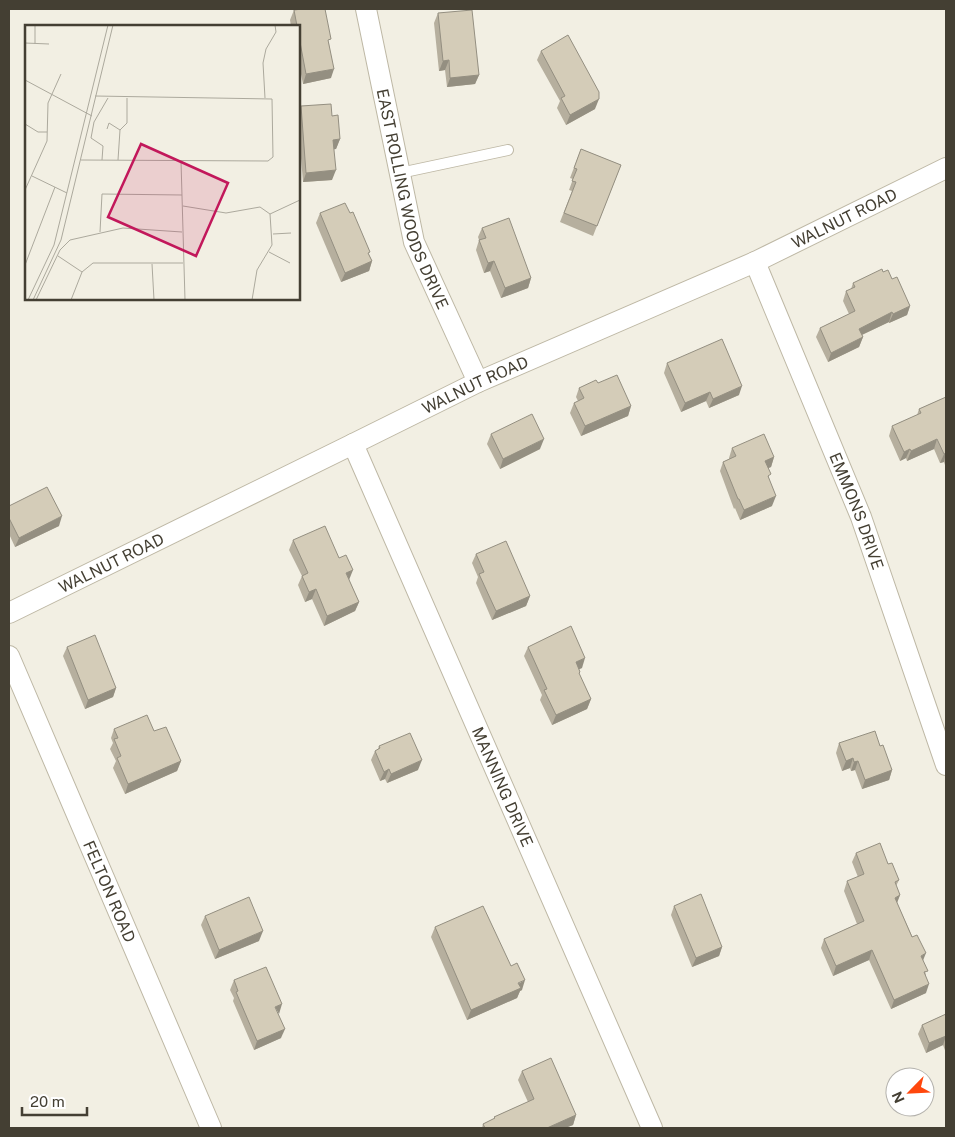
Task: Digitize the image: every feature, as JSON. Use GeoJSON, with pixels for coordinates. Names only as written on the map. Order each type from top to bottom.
{"type":"FeatureCollection","features":[{"type":"Feature","properties":{"kind":"street","name":"EAST ROLLING WOODS DRIVE"},"geometry":{"type":"LineString","coordinates":[[366,9],[414,242],[478,382]]}},
{"type":"Feature","properties":{"kind":"street","name":"WALNUT ROAD"},"geometry":{"type":"LineString","coordinates":[[9,613],[478,382],[755,262],[946,168]]}},
{"type":"Feature","properties":{"kind":"street","name":"EMMONS DRIVE"},"geometry":{"type":"LineString","coordinates":[[755,262],[861,517],[946,764]]}},
{"type":"Feature","properties":{"kind":"street","name":"MANNING DRIVE"},"geometry":{"type":"LineString","coordinates":[[354,444],[652,1128]]}},
{"type":"Feature","properties":{"kind":"street","name":"FELTON ROAD"},"geometry":{"type":"LineString","coordinates":[[9,656],[212,1128]]}},
{"type":"Feature","properties":{"kind":"lane"},"geometry":{"type":"LineString","coordinates":[[400,174],[508,150]]}},
{"type":"Feature","properties":{"kind":"building"},"geometry":{"type":"Polygon","coordinates":[[[325,9],[331,39],[328,40],[334,69],[306,74],[300,42],[300,25],[297,25],[294,10],[325,9]]]}},
{"type":"Feature","properties":{"kind":"building"},"geometry":{"type":"Polygon","coordinates":[[[472,10],[479,75],[450,78],[449,60],[443,61],[438,13],[472,10]]]}},
{"type":"Feature","properties":{"kind":"building"},"geometry":{"type":"Polygon","coordinates":[[[568,35],[599,92],[599,99],[570,115],[561,98],[565,96],[541,51],[568,35]]]}},
{"type":"Feature","properties":{"kind":"building"},"geometry":{"type":"Polygon","coordinates":[[[331,104],[332,116],[338,115],[340,139],[333,140],[336,170],[306,173],[301,106],[331,104]]]}},
{"type":"Feature","properties":{"kind":"building"},"geometry":{"type":"Polygon","coordinates":[[[581,149],[621,165],[597,226],[564,213],[576,182],[572,181],[577,169],[574,168],[581,149]]]}},
{"type":"Feature","properties":{"kind":"building"},"geometry":{"type":"Polygon","coordinates":[[[345,203],[350,213],[353,212],[372,261],[345,273],[320,213],[345,203]]]}},
{"type":"Feature","properties":{"kind":"building"},"geometry":{"type":"Polygon","coordinates":[[[509,218],[531,278],[505,288],[494,261],[488,263],[479,240],[486,238],[482,228],[509,218]]]}},
{"type":"Feature","properties":{"kind":"building"},"geometry":{"type":"Polygon","coordinates":[[[882,269],[883,272],[888,270],[892,279],[897,277],[910,306],[893,314],[892,312],[859,329],[863,337],[831,353],[820,328],[855,311],[846,291],[855,287],[853,283],[882,269]]]}},
{"type":"Feature","properties":{"kind":"building"},"geometry":{"type":"Polygon","coordinates":[[[722,339],[742,386],[713,399],[710,392],[685,403],[667,363],[722,339]]]}},
{"type":"Feature","properties":{"kind":"building"},"geometry":{"type":"Polygon","coordinates":[[[617,375],[631,406],[585,426],[574,403],[584,398],[579,388],[596,380],[598,383],[617,375]]]}},
{"type":"Feature","properties":{"kind":"building"},"geometry":{"type":"Polygon","coordinates":[[[946,397],[946,453],[944,454],[937,439],[911,451],[910,449],[904,452],[892,426],[921,413],[919,409],[946,397]]]}},
{"type":"Feature","properties":{"kind":"building"},"geometry":{"type":"Polygon","coordinates":[[[532,414],[544,439],[503,459],[491,434],[532,414]]]}},
{"type":"Feature","properties":{"kind":"building"},"geometry":{"type":"Polygon","coordinates":[[[764,434],[774,457],[765,461],[771,474],[768,476],[776,496],[744,510],[723,462],[736,456],[732,448],[764,434]]]}},
{"type":"Feature","properties":{"kind":"building"},"geometry":{"type":"Polygon","coordinates":[[[47,487],[62,516],[19,538],[9,518],[9,506],[47,487]]]}},
{"type":"Feature","properties":{"kind":"building"},"geometry":{"type":"Polygon","coordinates":[[[325,526],[339,558],[346,555],[353,570],[346,573],[359,602],[327,616],[316,589],[309,592],[302,576],[308,573],[293,540],[325,526]]]}},
{"type":"Feature","properties":{"kind":"building"},"geometry":{"type":"Polygon","coordinates":[[[506,541],[530,596],[496,611],[479,574],[484,572],[476,554],[506,541]]]}},
{"type":"Feature","properties":{"kind":"building"},"geometry":{"type":"Polygon","coordinates":[[[571,626],[585,658],[576,662],[591,699],[556,715],[544,690],[547,689],[528,647],[571,626]]]}},
{"type":"Feature","properties":{"kind":"building"},"geometry":{"type":"Polygon","coordinates":[[[95,635],[116,688],[88,700],[67,647],[95,635]]]}},
{"type":"Feature","properties":{"kind":"building"},"geometry":{"type":"Polygon","coordinates":[[[147,715],[154,731],[166,727],[181,761],[128,784],[117,758],[121,756],[114,739],[118,738],[114,729],[147,715]]]}},
{"type":"Feature","properties":{"kind":"building"},"geometry":{"type":"Polygon","coordinates":[[[875,731],[880,746],[883,745],[892,770],[865,780],[858,761],[854,762],[853,758],[846,761],[839,743],[875,731]]]}},
{"type":"Feature","properties":{"kind":"building"},"geometry":{"type":"Polygon","coordinates":[[[410,733],[422,760],[391,774],[389,769],[384,772],[375,751],[380,748],[379,746],[410,733]]]}},
{"type":"Feature","properties":{"kind":"building"},"geometry":{"type":"Polygon","coordinates":[[[880,843],[888,864],[892,863],[899,880],[895,882],[900,895],[895,898],[912,937],[917,935],[926,953],[921,956],[928,971],[924,972],[929,984],[894,1000],[872,950],[836,966],[824,939],[864,921],[847,881],[864,874],[856,853],[880,843]]]}},
{"type":"Feature","properties":{"kind":"building"},"geometry":{"type":"Polygon","coordinates":[[[701,894],[722,947],[696,958],[674,906],[701,894]]]}},
{"type":"Feature","properties":{"kind":"building"},"geometry":{"type":"Polygon","coordinates":[[[249,897],[263,931],[219,950],[205,916],[249,897]]]}},
{"type":"Feature","properties":{"kind":"building"},"geometry":{"type":"Polygon","coordinates":[[[483,906],[511,966],[517,963],[525,980],[518,983],[521,988],[471,1010],[435,927],[483,906]]]}},
{"type":"Feature","properties":{"kind":"building"},"geometry":{"type":"Polygon","coordinates":[[[266,967],[282,1004],[275,1007],[285,1029],[257,1041],[236,992],[238,991],[234,980],[266,967]]]}},
{"type":"Feature","properties":{"kind":"building"},"geometry":{"type":"Polygon","coordinates":[[[946,1014],[946,1036],[929,1043],[922,1025],[946,1014]]]}},
{"type":"Feature","properties":{"kind":"building"},"geometry":{"type":"Polygon","coordinates":[[[551,1058],[576,1115],[547,1128],[485,1128],[483,1124],[494,1117],[534,1099],[522,1071],[551,1058]]]}}]}
